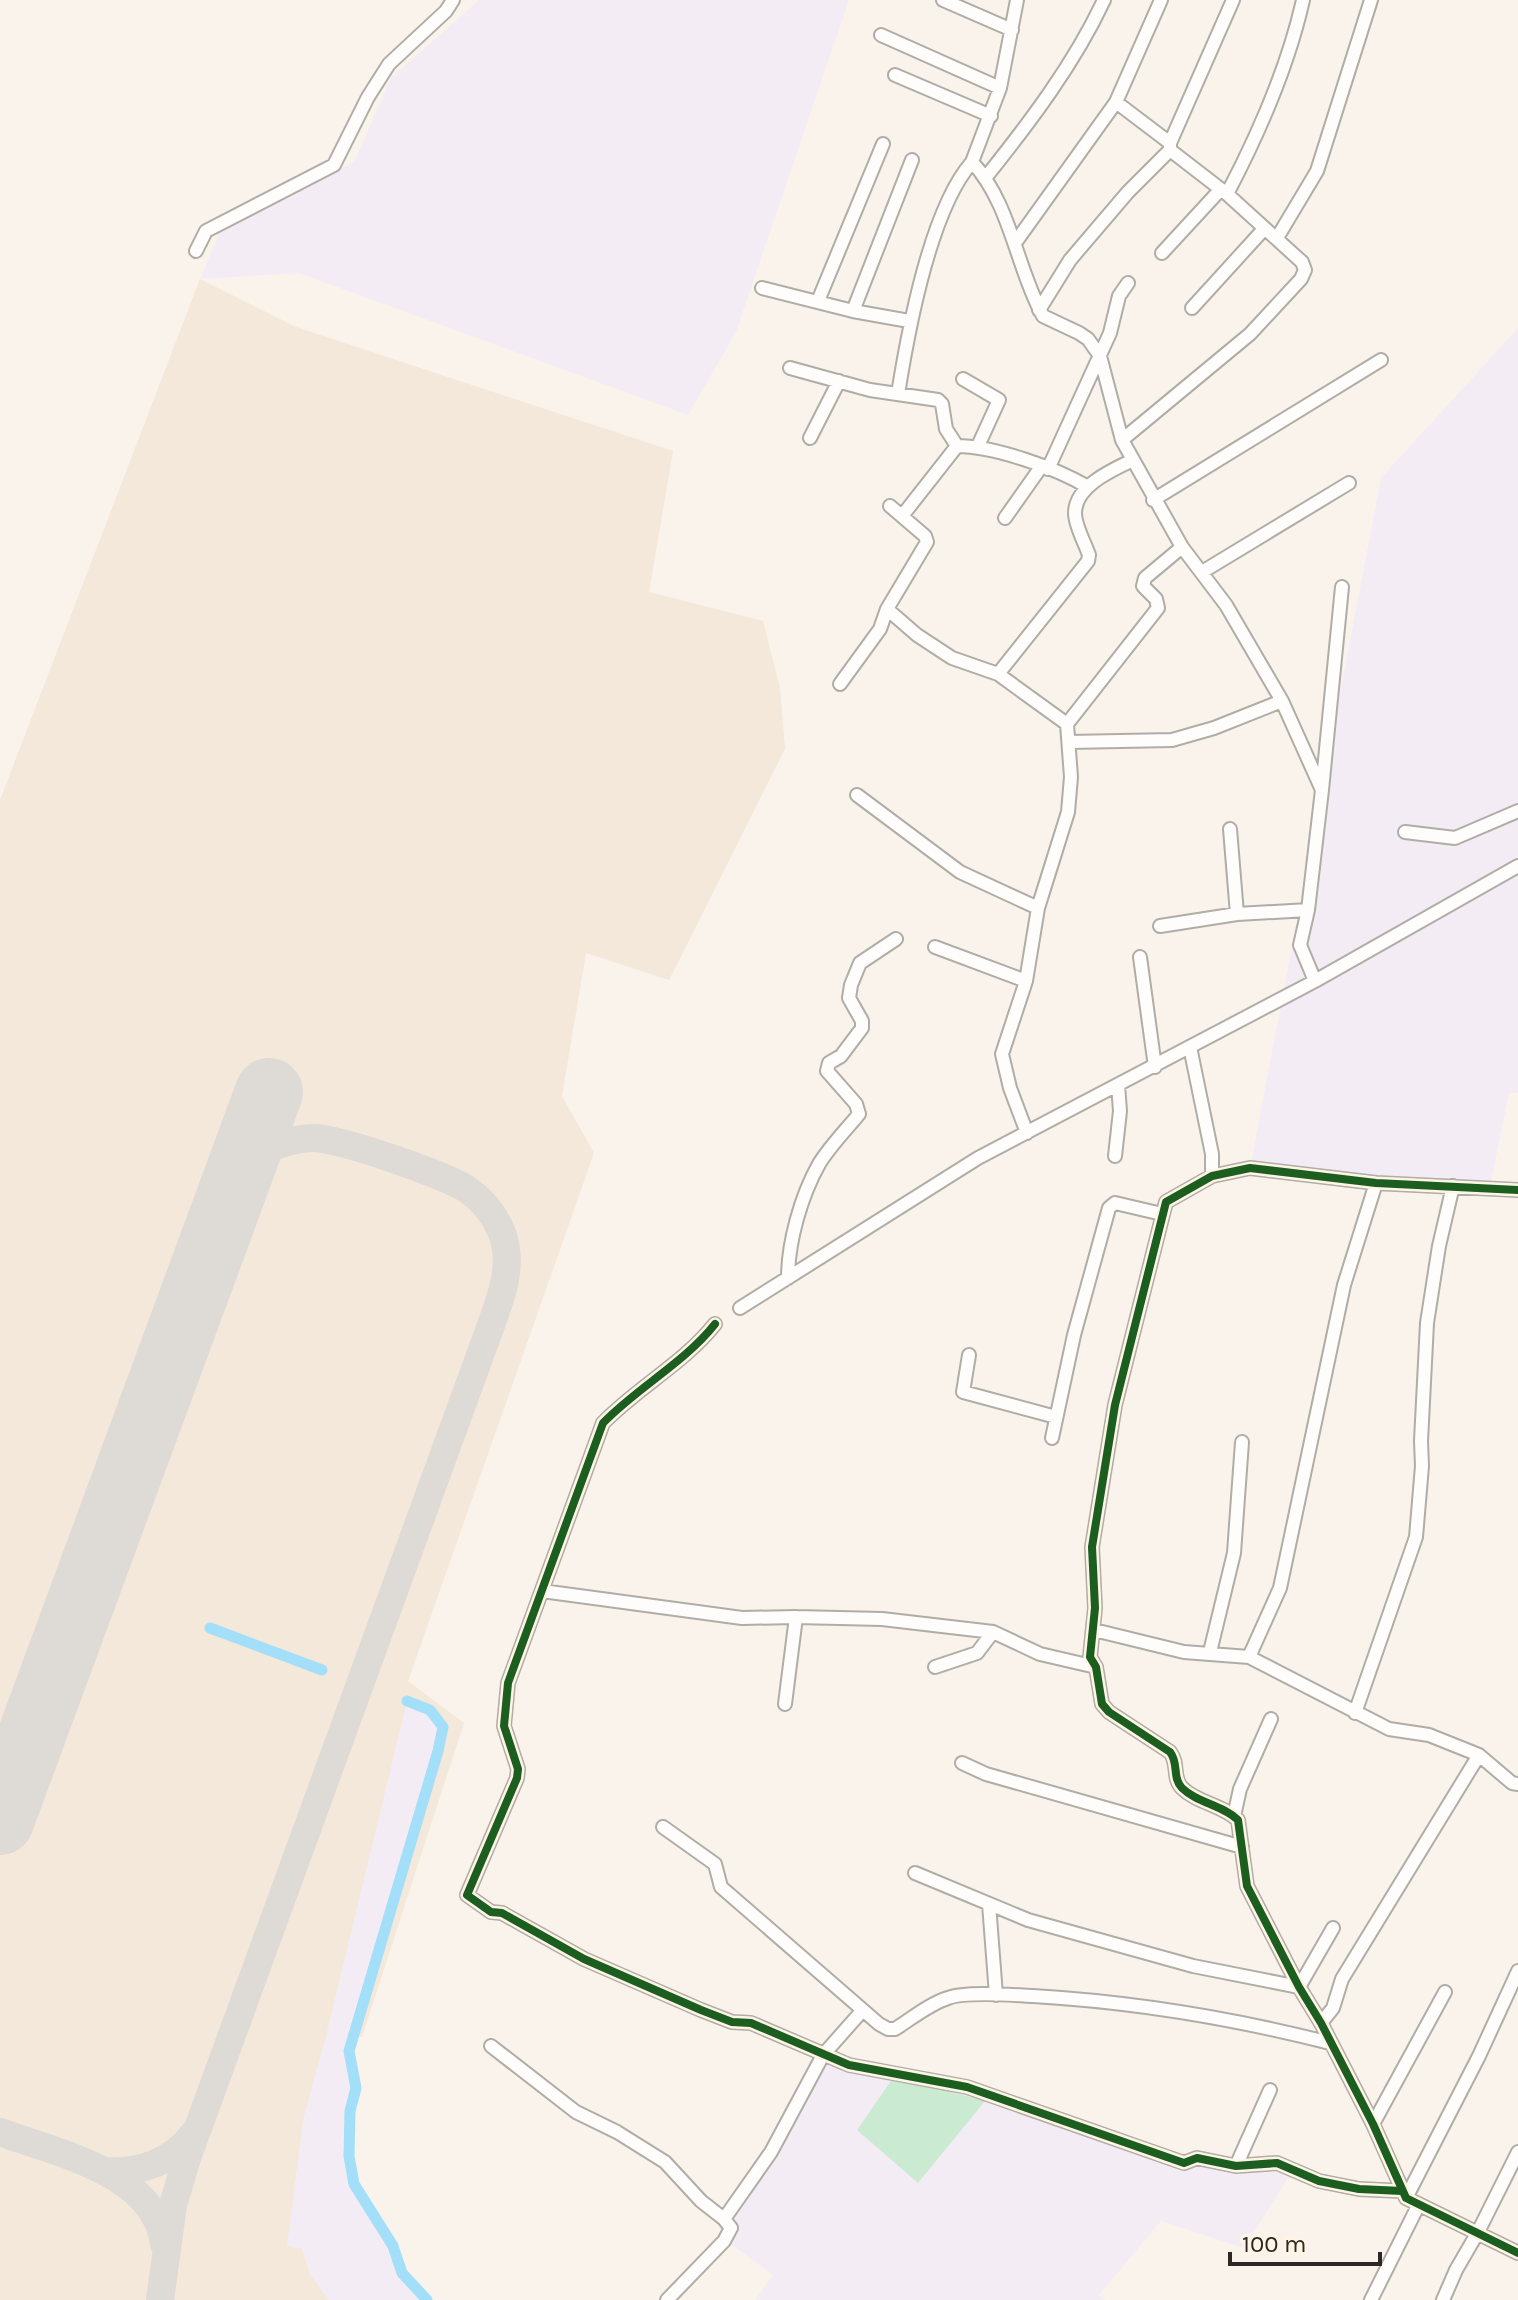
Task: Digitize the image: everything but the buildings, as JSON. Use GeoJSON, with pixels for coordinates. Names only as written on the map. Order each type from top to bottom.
{"type":"FeatureCollection","features":[{"type":"Feature","properties":{"kind":"street"},"geometry":{"type":"LineString","coordinates":[[196,251],[206,231],[334,165],[368,97],[389,64],[446,11],[453,0]]}},
{"type":"Feature","properties":{"kind":"street"},"geometry":{"type":"LineString","coordinates":[[943,0],[1012,30]]}},
{"type":"Feature","properties":{"kind":"street"},"geometry":{"type":"LineString","coordinates":[[898,394],[909,321],[941,217],[964,171],[972,162],[991,116],[1000,88],[1017,0]]}},
{"type":"Feature","properties":{"kind":"street"},"geometry":{"type":"LineString","coordinates":[[986,177],[1029,124],[1084,41],[1104,0]]}},
{"type":"Feature","properties":{"kind":"street"},"geometry":{"type":"LineString","coordinates":[[1015,243],[1116,102],[1161,0]]}},
{"type":"Feature","properties":{"kind":"street"},"geometry":{"type":"LineString","coordinates":[[1039,310],[1070,260],[1170,147],[1233,0]]}},
{"type":"Feature","properties":{"kind":"street"},"geometry":{"type":"LineString","coordinates":[[1162,253],[1224,191],[1254,142],[1297,26],[1303,0]]}},
{"type":"Feature","properties":{"kind":"street"},"geometry":{"type":"LineString","coordinates":[[1277,238],[1317,171],[1363,34],[1371,0]]}},
{"type":"Feature","properties":{"kind":"street"},"geometry":{"type":"LineString","coordinates":[[881,35],[1000,88]]}},
{"type":"Feature","properties":{"kind":"street"},"geometry":{"type":"LineString","coordinates":[[895,75],[991,116]]}},
{"type":"Feature","properties":{"kind":"street"},"geometry":{"type":"LineString","coordinates":[[1116,102],[1277,238],[1302,262],[1305,270],[1301,279],[1250,334],[1122,440]]}},
{"type":"Feature","properties":{"kind":"street"},"geometry":{"type":"LineString","coordinates":[[818,301],[883,144]]}},
{"type":"Feature","properties":{"kind":"street"},"geometry":{"type":"LineString","coordinates":[[853,311],[912,160]]}},
{"type":"Feature","properties":{"kind":"street"},"geometry":{"type":"LineString","coordinates":[[972,162],[986,177],[1015,243],[1039,310],[1043,316],[1088,339],[1100,356],[1122,440],[1153,500],[1182,547],[1226,605],[1282,701],[1322,790]]}},
{"type":"Feature","properties":{"kind":"street"},"geometry":{"type":"LineString","coordinates":[[1192,308],[1264,229]]}},
{"type":"Feature","properties":{"kind":"street"},"geometry":{"type":"LineString","coordinates":[[1005,518],[1044,468],[1100,356],[1110,333],[1119,296],[1128,283]]}},
{"type":"Feature","properties":{"kind":"street"},"geometry":{"type":"LineString","coordinates":[[762,288],[853,311],[909,321]]}},
{"type":"Feature","properties":{"kind":"street"},"geometry":{"type":"LineString","coordinates":[[1153,500],[1381,360]]}},
{"type":"Feature","properties":{"kind":"street"},"geometry":{"type":"LineString","coordinates":[[790,368],[870,390],[938,400],[942,404],[946,429],[957,446]]}},
{"type":"Feature","properties":{"kind":"street"},"geometry":{"type":"LineString","coordinates":[[963,379],[999,400],[978,446]]}},
{"type":"Feature","properties":{"kind":"street"},"geometry":{"type":"LineString","coordinates":[[810,438],[839,381]]}},
{"type":"Feature","properties":{"kind":"street"},"geometry":{"type":"LineString","coordinates":[[957,446],[978,446],[1067,474],[1088,487]]}},
{"type":"Feature","properties":{"kind":"street"},"geometry":{"type":"LineString","coordinates":[[902,516],[957,446]]}},
{"type":"Feature","properties":{"kind":"street"},"geometry":{"type":"LineString","coordinates":[[998,674],[1088,561],[1075,514],[1079,501],[1088,487],[1133,460]]}},
{"type":"Feature","properties":{"kind":"street"},"geometry":{"type":"LineString","coordinates":[[1202,572],[1349,483]]}},
{"type":"Feature","properties":{"kind":"street"},"geometry":{"type":"LineString","coordinates":[[840,684],[880,629],[887,609],[927,542],[925,536],[890,506]]}},
{"type":"Feature","properties":{"kind":"street"},"geometry":{"type":"LineString","coordinates":[[1027,1133],[1010,1088],[1002,1054],[1026,981],[1038,908],[1068,812],[1071,777],[1067,724],[1158,608],[1156,599],[1143,586],[1145,578],[1182,547]]}},
{"type":"Feature","properties":{"kind":"street"},"geometry":{"type":"LineString","coordinates":[[1315,981],[1300,945],[1308,910],[1342,587]]}},
{"type":"Feature","properties":{"kind":"street"},"geometry":{"type":"LineString","coordinates":[[887,609],[917,635],[952,658],[998,674],[1067,724]]}},
{"type":"Feature","properties":{"kind":"street"},"geometry":{"type":"LineString","coordinates":[[1069,742],[1172,740],[1214,728],[1282,701]]}},
{"type":"Feature","properties":{"kind":"street"},"geometry":{"type":"LineString","coordinates":[[857,795],[960,872],[1038,908]]}},
{"type":"Feature","properties":{"kind":"street"},"geometry":{"type":"LineString","coordinates":[[1405,832],[1455,838],[1518,811]]}},
{"type":"Feature","properties":{"kind":"street"},"geometry":{"type":"LineString","coordinates":[[1230,829],[1237,914]]}},
{"type":"Feature","properties":{"kind":"street"},"geometry":{"type":"LineString","coordinates":[[740,1308],[978,1158],[1315,981],[1518,866]]}},
{"type":"Feature","properties":{"kind":"street"},"geometry":{"type":"LineString","coordinates":[[1160,926],[1237,914],[1308,910]]}},
{"type":"Feature","properties":{"kind":"street"},"geometry":{"type":"LineString","coordinates":[[788,1278],[788,1252],[793,1230],[820,1164],[859,1114],[856,1104],[827,1071],[829,1063],[841,1056],[862,1028],[862,1021],[849,998],[851,985],[860,963],[896,939]]}},
{"type":"Feature","properties":{"kind":"street"},"geometry":{"type":"LineString","coordinates":[[935,947],[1026,981]]}},
{"type":"Feature","properties":{"kind":"street"},"geometry":{"type":"LineString","coordinates":[[1140,957],[1155,1067]]}},
{"type":"Feature","properties":{"kind":"street"},"geometry":{"type":"LineString","coordinates":[[1190,1047],[1212,1154],[1212,1176]]}},
{"type":"Feature","properties":{"kind":"street"},"geometry":{"type":"LineString","coordinates":[[1115,1156],[1120,1111],[1118,1085]]}},
{"type":"Feature","properties":{"kind":"street"},"geometry":{"type":"LineString","coordinates":[[1517,2250],[1418,2206],[1404,2195],[1373,2124],[1247,1886],[1240,1826],[1234,1816],[1185,1790],[1177,1780],[1175,1761],[1170,1752],[1109,1712],[1098,1693],[1096,1667],[1090,1657],[1094,1630],[1092,1547],[1115,1405],[1166,1202],[1212,1176],[1250,1168],[1376,1183],[1518,1190]]}},
{"type":"Feature","properties":{"kind":"street"},"geometry":{"type":"LineString","coordinates":[[1249,1657],[1280,1588],[1344,1285],[1376,1183]]}},
{"type":"Feature","properties":{"kind":"street"},"geometry":{"type":"LineString","coordinates":[[1355,1713],[1416,1537],[1427,1323],[1439,1246],[1453,1186]]}},
{"type":"Feature","properties":{"kind":"street"},"geometry":{"type":"LineString","coordinates":[[1052,1438],[1074,1335],[1109,1208],[1115,1203],[1126,1204],[1162,1214]]}},
{"type":"Feature","properties":{"kind":"street"},"geometry":{"type":"LineString","coordinates":[[715,1324],[699,1344],[628,1398],[603,1423],[508,1683],[504,1712],[509,1746],[518,1769],[517,1778],[467,1895],[491,1912],[502,1913],[584,1959],[701,2010],[732,2022],[751,2023],[849,2065],[967,2087],[1184,2163],[1197,2158],[1236,2166],[1277,2163],[1319,2181],[1404,2195]]}},
{"type":"Feature","properties":{"kind":"street"},"geometry":{"type":"LineString","coordinates":[[969,1355],[963,1392],[1056,1417]]}},
{"type":"Feature","properties":{"kind":"street"},"geometry":{"type":"LineString","coordinates":[[1210,1652],[1234,1553],[1242,1442]]}},
{"type":"Feature","properties":{"kind":"street"},"geometry":{"type":"LineString","coordinates":[[542,1591],[742,1618],[882,1619],[993,1632],[1040,1654],[1096,1667]]}},
{"type":"Feature","properties":{"kind":"street"},"geometry":{"type":"LineString","coordinates":[[785,1704],[796,1617]]}},
{"type":"Feature","properties":{"kind":"street"},"geometry":{"type":"LineString","coordinates":[[1094,1630],[1184,1652],[1249,1657],[1389,1729],[1429,1735],[1479,1755],[1512,1783],[1518,1784]]}},
{"type":"Feature","properties":{"kind":"street"},"geometry":{"type":"LineString","coordinates":[[935,1667],[977,1653],[993,1632]]}},
{"type":"Feature","properties":{"kind":"street"},"geometry":{"type":"LineString","coordinates":[[1234,1816],[1240,1789],[1271,1719]]}},
{"type":"Feature","properties":{"kind":"street"},"geometry":{"type":"LineString","coordinates":[[1321,2023],[1333,2008],[1342,1979],[1479,1755]]}},
{"type":"Feature","properties":{"kind":"street"},"geometry":{"type":"LineString","coordinates":[[962,1763],[986,1774],[1242,1847]]}},
{"type":"Feature","properties":{"kind":"street"},"geometry":{"type":"LineString","coordinates":[[663,1827],[715,1864],[721,1887],[862,2011],[888,2029],[895,2029],[949,1997],[996,1995],[1093,2000],[1182,2011],[1259,2025],[1330,2043]]}},
{"type":"Feature","properties":{"kind":"street"},"geometry":{"type":"LineString","coordinates":[[915,1873],[1028,1920],[1193,1966],[1299,1987]]}},
{"type":"Feature","properties":{"kind":"street"},"geometry":{"type":"LineString","coordinates":[[989,1904],[996,1995]]}},
{"type":"Feature","properties":{"kind":"street"},"geometry":{"type":"LineString","coordinates":[[1299,1987],[1333,1928]]}},
{"type":"Feature","properties":{"kind":"street"},"geometry":{"type":"LineString","coordinates":[[1404,2195],[1479,2056],[1518,1971]]}},
{"type":"Feature","properties":{"kind":"street"},"geometry":{"type":"LineString","coordinates":[[1373,2124],[1445,1992]]}},
{"type":"Feature","properties":{"kind":"street"},"geometry":{"type":"LineString","coordinates":[[724,2219],[771,2152],[823,2055],[862,2011]]}},
{"type":"Feature","properties":{"kind":"street"},"geometry":{"type":"LineString","coordinates":[[491,2046],[576,2112],[617,2132],[665,2162],[731,2228],[724,2241],[667,2300]]}},
{"type":"Feature","properties":{"kind":"street"},"geometry":{"type":"LineString","coordinates":[[1236,2166],[1270,2090]]}},
{"type":"Feature","properties":{"kind":"street"},"geometry":{"type":"LineString","coordinates":[[1443,2300],[1518,2152]]}},
{"type":"Feature","properties":{"kind":"street"},"geometry":{"type":"LineString","coordinates":[[1371,2300],[1418,2206]]}},
{"type":"Feature","properties":{"kind":"shaded area"},"geometry":{"type":"Polygon","coordinates":[[[479,0],[849,0],[736,332],[688,415],[299,273],[200,279],[222,227],[354,162],[391,78],[479,0]]]}},
{"type":"Feature","properties":{"kind":"shaded area"},"geometry":{"type":"Polygon","coordinates":[[[200,279],[296,327],[673,451],[649,592],[763,621],[780,688],[785,749],[669,980],[586,953],[562,1096],[594,1153],[408,1681],[464,1723],[362,2037],[344,2031],[295,2248],[302,2248],[310,2274],[329,2300],[0,2300],[0,800],[200,279]]]}},
{"type":"Feature","properties":{"kind":"shaded area"},"geometry":{"type":"Polygon","coordinates":[[[1518,328],[1518,1093],[1509,1093],[1490,1187],[1250,1168],[1381,478],[1518,328]]]}},
{"type":"Feature","properties":{"kind":"shaded area"},"geometry":{"type":"Polygon","coordinates":[[[407,1701],[430,1710],[443,1727],[349,2051],[356,2088],[350,2111],[349,2156],[354,2184],[393,2246],[402,2273],[427,2300],[329,2300],[310,2274],[302,2248],[287,2246],[303,2120],[407,1701]]]}},
{"type":"Feature","properties":{"kind":"shaded area"},"geometry":{"type":"Polygon","coordinates":[[[823,2055],[967,2087],[1171,2158],[1277,2163],[1291,2173],[1244,2248],[1161,2221],[1099,2295],[1105,2300],[755,2300],[773,2275],[729,2243],[724,2219],[823,2055]]]}},
{"type":"Feature","properties":{"kind":"green space"},"geometry":{"type":"Polygon","coordinates":[[[891,2081],[936,2088],[985,2101],[918,2183],[857,2130],[891,2081]]]}},
{"type":"Feature","properties":{"kind":"waterway"},"geometry":{"type":"LineString","coordinates":[[210,1628],[322,1670]]}},
{"type":"Feature","properties":{"kind":"waterway"},"geometry":{"type":"LineString","coordinates":[[407,1701],[430,1710],[443,1727],[349,2051],[356,2088],[350,2111],[349,2156],[354,2184],[393,2246],[402,2273],[427,2300]]}},
{"type":"Feature","properties":{"kind":"taxiway"},"geometry":{"type":"LineString","coordinates":[[160,2300],[173,2205],[187,2158],[490,1328],[502,1293],[507,1257],[502,1233],[492,1215],[468,1190],[367,1150],[312,1138],[274,1147],[256,1156],[241,1169]]}},
{"type":"Feature","properties":{"kind":"taxiway"},"geometry":{"type":"LineString","coordinates":[[0,2132],[75,2158],[124,2183],[143,2200],[157,2220],[164,2244]]}},
{"type":"Feature","properties":{"kind":"taxiway"},"geometry":{"type":"LineString","coordinates":[[105,2171],[131,2170],[155,2164],[176,2151],[194,2133]]}},
{"type":"Feature","properties":{"kind":"runway"},"geometry":{"type":"LineString","coordinates":[[0,1821],[269,1092]]}},
{"type":"Feature","properties":{"kind":"cycle path"},"geometry":{"type":"LineString","coordinates":[[1518,1190],[1376,1183],[1250,1168],[1212,1176],[1166,1202],[1115,1405],[1092,1547],[1095,1608],[1090,1657],[1096,1667],[1102,1704],[1109,1712],[1170,1752],[1182,1788],[1238,1820],[1247,1886],[1373,2124],[1406,2198],[1518,2253]]}},
{"type":"Feature","properties":{"kind":"cycle path"},"geometry":{"type":"LineString","coordinates":[[715,1324],[689,1351],[603,1423],[508,1683],[504,1726],[518,1769],[517,1778],[467,1895],[491,1912],[502,1913],[584,1959],[701,2010],[732,2022],[751,2023],[849,2065],[967,2087],[1184,2163],[1197,2158],[1236,2166],[1277,2163],[1319,2181],[1359,2189],[1402,2191]]}}]}
